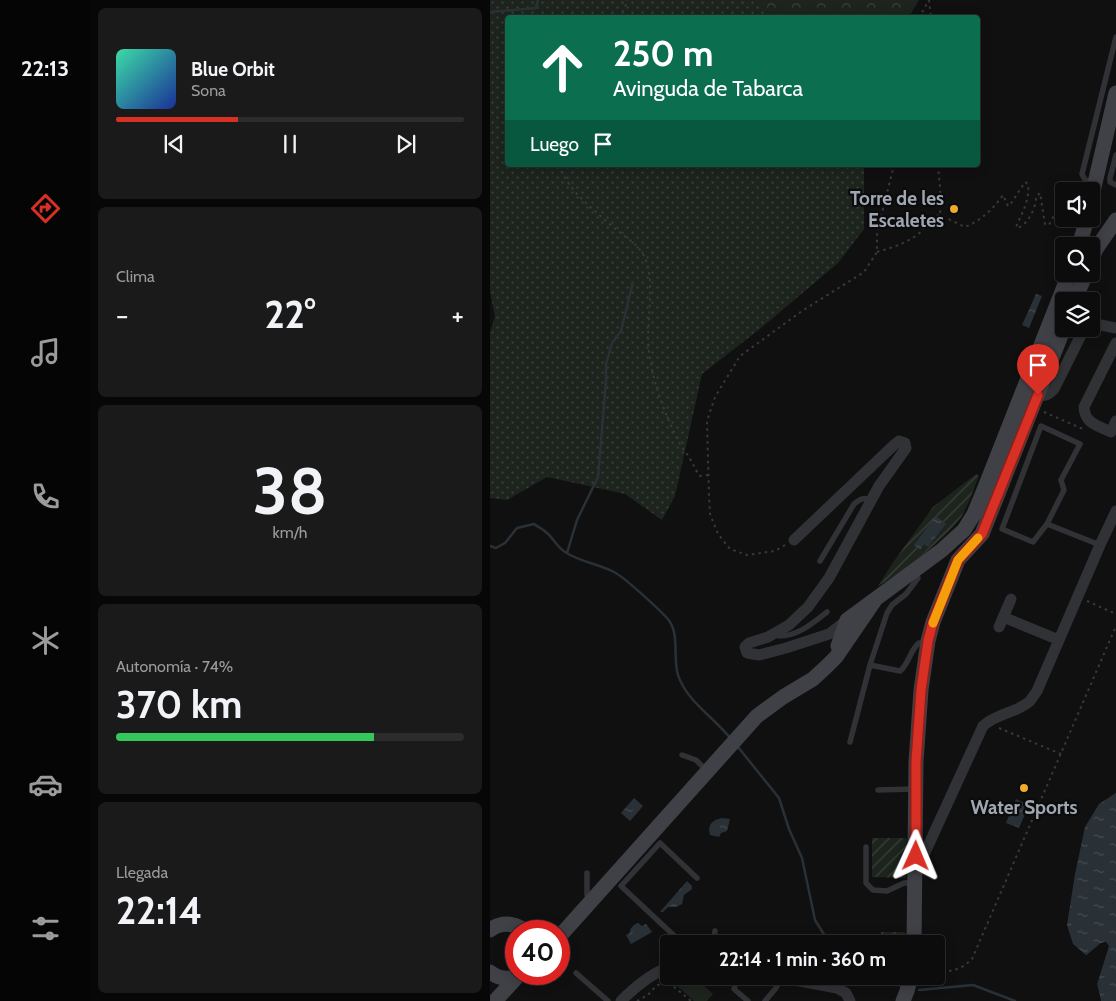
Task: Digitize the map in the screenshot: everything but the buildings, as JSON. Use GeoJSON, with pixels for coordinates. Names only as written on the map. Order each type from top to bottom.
{"type":"FeatureCollection","features":[{"type":"Feature","properties":{"kind":"main road"},"geometry":{"type":"LineString","coordinates":[[1088,182],[1116,92]]}},
{"type":"Feature","properties":{"kind":"main road"},"geometry":{"type":"LineString","coordinates":[[1100,243],[1116,220]]}},
{"type":"Feature","properties":{"kind":"main road"},"geometry":{"type":"LineString","coordinates":[[836,657],[839,640],[847,620],[956,538],[964,530],[974,514],[1066,282]]}},
{"type":"Feature","properties":{"kind":"main road"},"geometry":{"type":"LineString","coordinates":[[914,935],[915,879],[920,834],[916,762],[921,690],[933,622],[958,560],[982,534],[1060,337]]}},
{"type":"Feature","properties":{"kind":"main road"},"geometry":{"type":"LineString","coordinates":[[570,925],[757,716],[783,697],[813,679],[836,657],[875,600]]}},
{"type":"Feature","properties":{"kind":"main road"},"geometry":{"type":"LineString","coordinates":[[569,920],[590,903]]}},
{"type":"Feature","properties":{"kind":"main road"},"geometry":{"type":"LineString","coordinates":[[492,927],[505,924]]}},
{"type":"Feature","properties":{"kind":"main road"},"geometry":{"type":"LineString","coordinates":[[490,972],[505,978]]}},
{"type":"Feature","properties":{"kind":"main road"},"geometry":{"type":"LineString","coordinates":[[495,1001],[510,985]]}},
{"type":"Feature","properties":{"kind":"street"},"geometry":{"type":"LineString","coordinates":[[1100,325],[1116,328]]}},
{"type":"Feature","properties":{"kind":"street"},"geometry":{"type":"LineString","coordinates":[[1035,401],[1054,389],[1080,337]]}},
{"type":"Feature","properties":{"kind":"street"},"geometry":{"type":"LineString","coordinates":[[1116,343],[1084,407],[1084,415],[1088,421],[1113,433],[1116,421]]}},
{"type":"Feature","properties":{"kind":"street"},"geometry":{"type":"LineString","coordinates":[[794,540],[894,445],[899,441],[905,443],[906,448],[879,486],[829,578],[808,607],[789,625],[778,632],[749,643],[745,647],[747,653],[759,655],[786,648],[829,634],[847,620]]}},
{"type":"Feature","properties":{"kind":"street"},"geometry":{"type":"LineString","coordinates":[[935,828],[921,822],[920,834],[935,828],[980,732],[987,722],[1000,714],[1016,710],[1029,702],[1037,691],[1116,511]]}},
{"type":"Feature","properties":{"kind":"street"},"geometry":{"type":"LineString","coordinates":[[1011,599],[1001,622],[1059,640]]}},
{"type":"Feature","properties":{"kind":"street"},"geometry":{"type":"LineString","coordinates":[[621,1001],[651,975],[660,971]]}},
{"type":"Feature","properties":{"kind":"street"},"geometry":{"type":"LineString","coordinates":[[824,985],[838,988],[846,993],[850,1001]]}},
{"type":"Feature","properties":{"kind":"lane"},"geometry":{"type":"LineString","coordinates":[[1087,182],[1082,174],[1116,37]]}},
{"type":"Feature","properties":{"kind":"lane"},"geometry":{"type":"LineString","coordinates":[[1116,155],[1110,182],[1116,185]]}},
{"type":"Feature","properties":{"kind":"lane"},"geometry":{"type":"LineString","coordinates":[[1041,426],[1080,444],[1061,480],[1064,490],[1047,524],[1033,542],[1002,529],[1041,426]]}},
{"type":"Feature","properties":{"kind":"lane"},"geometry":{"type":"LineString","coordinates":[[820,561],[854,504],[860,499],[866,498],[871,500]]}},
{"type":"Feature","properties":{"kind":"lane"},"geometry":{"type":"LineString","coordinates":[[1047,524],[1100,545]]}},
{"type":"Feature","properties":{"kind":"lane"},"geometry":{"type":"LineString","coordinates":[[850,742],[870,665],[887,613],[892,605],[906,594],[918,578],[913,571]]}},
{"type":"Feature","properties":{"kind":"lane"},"geometry":{"type":"LineString","coordinates":[[778,632],[780,636],[791,634],[810,625],[827,612]]}},
{"type":"Feature","properties":{"kind":"lane"},"geometry":{"type":"LineString","coordinates":[[870,665],[900,671],[904,668],[915,646],[919,643],[928,643]]}},
{"type":"Feature","properties":{"kind":"lane"},"geometry":{"type":"LineString","coordinates":[[682,755],[711,768]]}},
{"type":"Feature","properties":{"kind":"lane"},"geometry":{"type":"LineString","coordinates":[[878,790],[916,789]]}},
{"type":"Feature","properties":{"kind":"lane"},"geometry":{"type":"LineString","coordinates":[[673,935],[621,886],[660,843],[697,878]]}},
{"type":"Feature","properties":{"kind":"lane"},"geometry":{"type":"LineString","coordinates":[[866,846],[866,883],[873,890],[887,891],[904,882],[915,879]]}},
{"type":"Feature","properties":{"kind":"lane"},"geometry":{"type":"LineString","coordinates":[[587,873],[587,895],[590,903]]}},
{"type":"Feature","properties":{"kind":"lane"},"geometry":{"type":"LineString","coordinates":[[714,935],[715,931]]}},
{"type":"Feature","properties":{"kind":"lane"},"geometry":{"type":"LineString","coordinates":[[576,973],[608,1001]]}},
{"type":"Feature","properties":{"kind":"lane"},"geometry":{"type":"LineString","coordinates":[[735,985],[734,989],[748,1001]]}},
{"type":"Feature","properties":{"kind":"lane"},"geometry":{"type":"LineString","coordinates":[[765,1001],[778,985]]}},
{"type":"Feature","properties":{"kind":"path"},"geometry":{"type":"LineString","coordinates":[[620,15],[627,0]]}},
{"type":"Feature","properties":{"kind":"path"},"geometry":{"type":"LineString","coordinates":[[921,15],[929,0]]}},
{"type":"Feature","properties":{"kind":"path"},"geometry":{"type":"LineString","coordinates":[[929,0],[931,15]]}},
{"type":"Feature","properties":{"kind":"path"},"geometry":{"type":"LineString","coordinates":[[560,167],[563,177],[588,204],[632,241],[644,256],[650,274],[649,358],[658,389],[678,442],[691,460],[694,469],[700,476],[709,475]]}},
{"type":"Feature","properties":{"kind":"path"},"geometry":{"type":"LineString","coordinates":[[794,540],[776,551],[747,555],[730,549],[718,534],[710,514],[708,496],[707,421],[715,397],[740,356],[802,311],[864,272],[876,252],[877,233],[894,167]]}},
{"type":"Feature","properties":{"kind":"path"},"geometry":{"type":"LineString","coordinates":[[938,167],[941,199],[940,215]]}},
{"type":"Feature","properties":{"kind":"path"},"geometry":{"type":"LineString","coordinates":[[876,252],[899,246],[919,233],[930,218],[940,215],[965,227],[977,222],[993,209],[1004,195],[1008,206],[1010,205],[1024,182],[1028,184],[1027,203],[1016,227],[1023,226],[1036,203],[1036,197],[1040,193],[1045,224],[1048,225],[1055,213]]}},
{"type":"Feature","properties":{"kind":"path"},"geometry":{"type":"LineString","coordinates":[[1035,401],[1082,429]]}},
{"type":"Feature","properties":{"kind":"path"},"geometry":{"type":"LineString","coordinates":[[1078,596],[1116,614]]}},
{"type":"Feature","properties":{"kind":"path"},"geometry":{"type":"LineString","coordinates":[[945,972],[960,969],[972,959],[1116,626]]}},
{"type":"Feature","properties":{"kind":"path"},"geometry":{"type":"LineString","coordinates":[[987,722],[1061,754]]}},
{"type":"Feature","properties":{"kind":"path"},"geometry":{"type":"LineString","coordinates":[[637,1001],[648,995],[656,986],[667,981],[691,1001]]}},
{"type":"Feature","properties":{"kind":"green space"},"geometry":{"type":"Polygon","coordinates":[[[490,0],[919,0],[910,15],[505,15],[505,167],[864,167],[864,229],[838,263],[761,328],[702,374],[675,496],[662,520],[625,494],[547,477],[507,500],[490,498],[490,332],[495,317],[490,291],[490,0]]]}},
{"type":"Feature","properties":{"kind":"green space"},"geometry":{"type":"Polygon","coordinates":[[[759,0],[919,0],[907,15],[766,15],[759,0]]]}},
{"type":"Feature","properties":{"kind":"green space"},"geometry":{"type":"Polygon","coordinates":[[[976,474],[979,476],[966,508],[958,521],[925,553],[878,586],[933,507],[976,474]]]}},
{"type":"Feature","properties":{"kind":"green space"},"geometry":{"type":"Polygon","coordinates":[[[872,838],[907,838],[906,878],[872,877],[872,838]]]}},
{"type":"Feature","properties":{"kind":"green space"},"geometry":{"type":"Polygon","coordinates":[[[881,932],[905,932],[905,935],[881,935],[881,932]]]}},
{"type":"Feature","properties":{"kind":"green space"},"geometry":{"type":"Polygon","coordinates":[[[703,985],[713,994],[707,1001],[694,1001],[677,986],[703,985]]]}},
{"type":"Feature","properties":{"kind":"water"},"geometry":{"type":"Polygon","coordinates":[[[1036,294],[1042,296],[1029,328],[1022,325],[1036,294]]]}},
{"type":"Feature","properties":{"kind":"water"},"geometry":{"type":"Polygon","coordinates":[[[936,516],[946,524],[928,547],[924,544],[920,550],[914,545],[936,516]]]}},
{"type":"Feature","properties":{"kind":"water"},"geometry":{"type":"Polygon","coordinates":[[[1116,793],[1116,1001],[1101,1001],[1097,984],[1109,946],[1106,942],[1101,943],[1087,956],[1073,944],[1067,925],[1085,827],[1099,804],[1116,793]]]}},
{"type":"Feature","properties":{"kind":"water"},"geometry":{"type":"Polygon","coordinates":[[[634,798],[643,806],[630,821],[621,813],[634,798]]]}},
{"type":"Feature","properties":{"kind":"water"},"geometry":{"type":"Polygon","coordinates":[[[1016,799],[1029,805],[1019,828],[1006,823],[1016,799]]]}},
{"type":"Feature","properties":{"kind":"water"},"geometry":{"type":"Polygon","coordinates":[[[722,818],[730,819],[727,831],[721,833],[719,837],[710,835],[709,828],[711,824],[715,820],[722,818]]]}},
{"type":"Feature","properties":{"kind":"water"},"geometry":{"type":"Polygon","coordinates":[[[687,881],[692,886],[692,889],[684,895],[682,904],[676,907],[668,907],[663,912],[660,912],[687,881]]]}},
{"type":"Feature","properties":{"kind":"water"},"geometry":{"type":"Polygon","coordinates":[[[638,923],[642,926],[646,924],[652,932],[631,944],[626,935],[638,923]]]}},
{"type":"Feature","properties":{"kind":"pier"},"geometry":{"type":"Polygon","coordinates":[[[1106,942],[1108,947],[1097,984],[1101,1001],[1099,1001],[1094,983],[1106,946],[1102,945],[1088,958],[1084,957],[1101,943],[1106,942]]]}},
{"type":"Feature","properties":{"kind":"waterway"},"geometry":{"type":"LineString","coordinates":[[490,12],[536,8],[538,0]]}},
{"type":"Feature","properties":{"kind":"waterway"},"geometry":{"type":"LineString","coordinates":[[567,553],[577,520],[598,477],[606,364],[612,343],[621,331],[633,282]]}},
{"type":"Feature","properties":{"kind":"waterway"},"geometry":{"type":"LineString","coordinates":[[490,546],[496,548],[505,543],[517,528],[534,524],[549,535],[565,552],[608,569],[626,581],[653,604],[670,622],[674,634],[678,675],[682,685],[694,701],[731,739]]}},
{"type":"Feature","properties":{"kind":"waterway"},"geometry":{"type":"LineString","coordinates":[[738,747],[779,798],[789,829],[802,858],[815,920],[824,935]]}},
{"type":"Feature","properties":{"kind":"waterway"},"geometry":{"type":"LineString","coordinates":[[919,990],[973,985],[1015,1001]]}},
{"type":"Feature","properties":{"kind":"slow traffic"},"geometry":{"type":"LineString","coordinates":[[933,623],[958,560],[978,538]]}},
{"type":"Feature","properties":{"kind":"place","name":"Torre de les Escaletes"},"geometry":{"type":"Point","coordinates":[954,209]}},
{"type":"Feature","properties":{"kind":"place","name":"Water Sports"},"geometry":{"type":"Point","coordinates":[1024,788]}},
{"type":"Feature","properties":{"kind":"route"},"geometry":{"type":"LineString","coordinates":[[916,856],[916,762],[921,690],[928,641],[933,622],[958,560],[982,534],[1038,395]]}}]}
